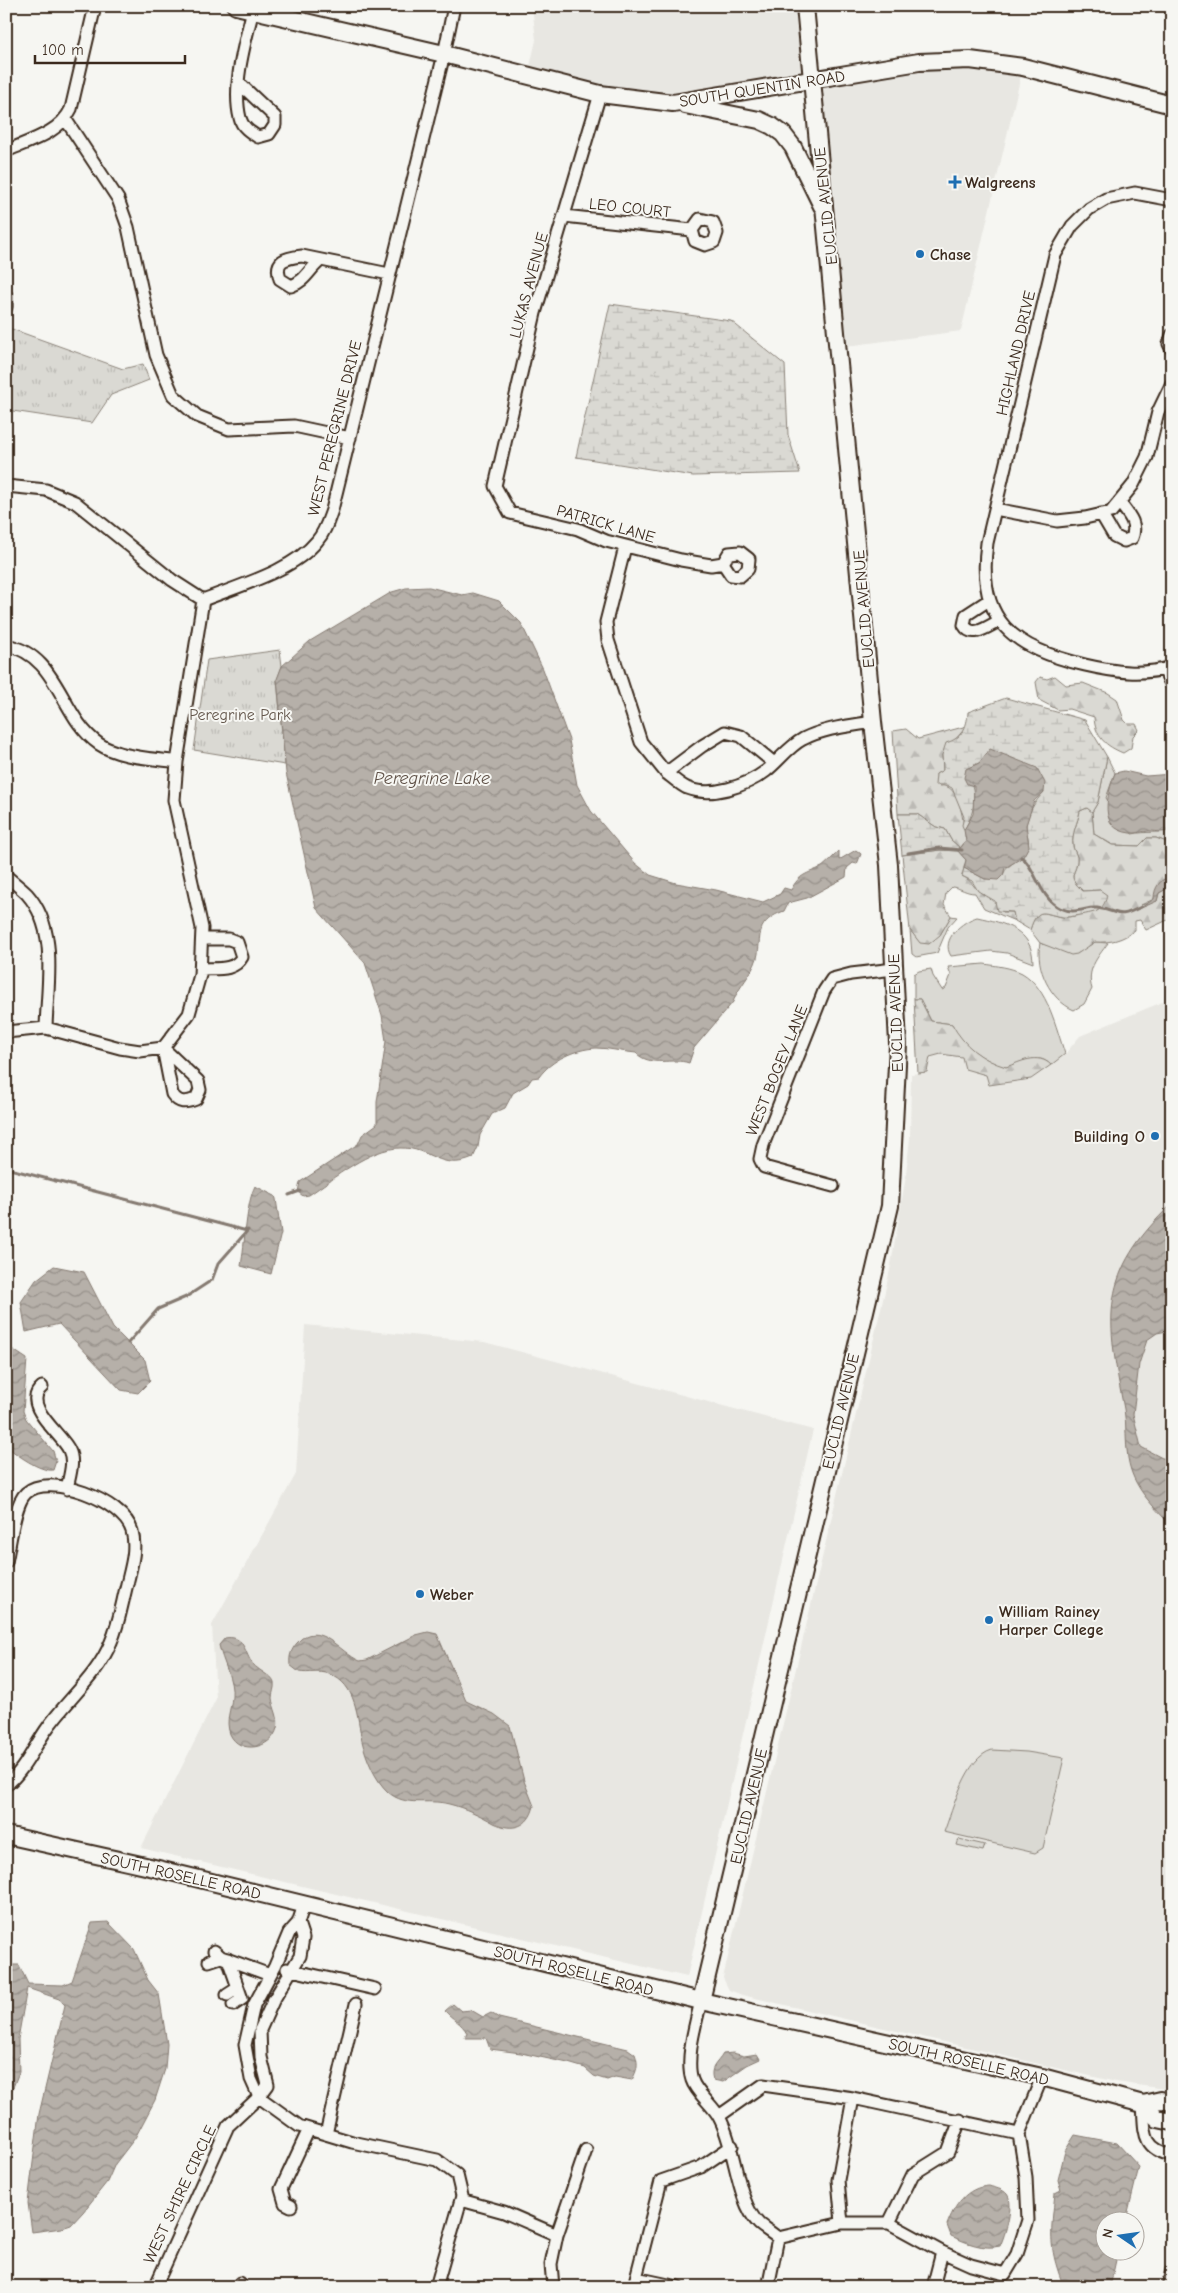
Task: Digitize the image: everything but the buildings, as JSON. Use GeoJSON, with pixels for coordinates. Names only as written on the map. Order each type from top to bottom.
{"type":"FeatureCollection","features":[{"type":"Feature","properties":{"kind":"main road","name":"SOUTH QUENTIN ROAD"},"geometry":{"type":"LineString","coordinates":[[236,6],[444,54],[600,94],[673,103],[919,62],[970,60],[1023,67],[1172,105]]}},
{"type":"Feature","properties":{"kind":"main road","name":"EUCLID AVENUE"},"geometry":{"type":"LineString","coordinates":[[702,2001],[890,1206],[898,1044],[889,856],[873,722],[805,6]]}},
{"type":"Feature","properties":{"kind":"main road"},"geometry":{"type":"LineString","coordinates":[[673,103],[754,119],[772,126],[783,134],[793,147],[825,212]]}},
{"type":"Feature","properties":{"kind":"main road","name":"SOUTH ROSELLE ROAD"},"geometry":{"type":"LineString","coordinates":[[6,1836],[304,1905],[702,2001],[1042,2077],[1143,2104],[1161,2100],[1172,2102]]}},
{"type":"Feature","properties":{"kind":"main road","name":"SOUTH ROSELLE ROAD"},"geometry":{"type":"LineString","coordinates":[[1143,2104],[1158,2119],[1172,2122]]}},
{"type":"Feature","properties":{"kind":"street"},"geometry":{"type":"LineString","coordinates":[[6,152],[55,128],[66,120],[71,109],[95,6]]}},
{"type":"Feature","properties":{"kind":"street","name":"WEST PEREGRINE DRIVE"},"geometry":{"type":"LineString","coordinates":[[204,600],[282,567],[316,542],[326,528],[350,438],[444,54],[454,6]]}},
{"type":"Feature","properties":{"kind":"street"},"geometry":{"type":"LineString","coordinates":[[238,82],[276,117],[275,125],[269,134],[258,137],[246,129],[240,119],[238,82],[252,10]]}},
{"type":"Feature","properties":{"kind":"street","name":"LUKAS AVENUE"},"geometry":{"type":"LineString","coordinates":[[495,486],[535,313],[600,94]]}},
{"type":"Feature","properties":{"kind":"street"},"geometry":{"type":"LineString","coordinates":[[66,120],[118,199],[128,227],[156,355],[173,395],[197,416],[229,429],[294,426],[350,438]]}},
{"type":"Feature","properties":{"kind":"street","name":"HIGHLAND DRIVE"},"geometry":{"type":"LineString","coordinates":[[999,621],[989,600],[984,569],[995,509],[1055,255],[1072,226],[1089,209],[1106,199],[1135,193],[1172,200]]}},
{"type":"Feature","properties":{"kind":"street","name":"LEO COURT"},"geometry":{"type":"LineString","coordinates":[[564,216],[692,230]]}},
{"type":"Feature","properties":{"kind":"street"},"geometry":{"type":"LineString","coordinates":[[321,260],[390,274]]}},
{"type":"Feature","properties":{"kind":"street"},"geometry":{"type":"LineString","coordinates":[[6,295],[6,307]]}},
{"type":"Feature","properties":{"kind":"street"},"geometry":{"type":"LineString","coordinates":[[1172,336],[1169,340],[1172,350]]}},
{"type":"Feature","properties":{"kind":"street"},"geometry":{"type":"LineString","coordinates":[[995,509],[1057,520],[1111,512],[1132,485],[1147,457],[1158,412],[1172,383]]}},
{"type":"Feature","properties":{"kind":"street"},"geometry":{"type":"LineString","coordinates":[[6,486],[46,490],[75,502],[172,580],[204,600],[177,762],[174,800],[202,928],[200,969],[189,1014],[163,1048],[140,1051],[120,1048],[46,1028],[6,1032]]}},
{"type":"Feature","properties":{"kind":"street","name":"PATRICK LANE"},"geometry":{"type":"LineString","coordinates":[[495,486],[510,513],[578,529],[625,547],[691,562],[711,565],[724,563]]}},
{"type":"Feature","properties":{"kind":"street"},"geometry":{"type":"LineString","coordinates":[[1101,514],[1114,536],[1124,541],[1132,538],[1135,530],[1133,520],[1119,502]]}},
{"type":"Feature","properties":{"kind":"street"},"geometry":{"type":"LineString","coordinates":[[625,547],[606,622],[608,640],[641,742],[666,773],[687,789],[715,792],[743,786],[767,771],[802,740],[824,730],[873,722]]}},
{"type":"Feature","properties":{"kind":"street"},"geometry":{"type":"LineString","coordinates":[[989,600],[966,615],[963,621],[965,628],[974,632],[999,621],[1025,645],[1054,658],[1115,672],[1136,673],[1168,668],[1172,686]]}},
{"type":"Feature","properties":{"kind":"street"},"geometry":{"type":"LineString","coordinates":[[6,645],[18,648],[32,655],[53,677],[80,724],[100,744],[118,752],[177,762]]}},
{"type":"Feature","properties":{"kind":"street"},"geometry":{"type":"LineString","coordinates":[[666,773],[702,746],[725,732],[741,736],[774,763]]}},
{"type":"Feature","properties":{"kind":"street"},"geometry":{"type":"LineString","coordinates":[[6,876],[27,894],[44,926],[48,947],[46,1028]]}},
{"type":"Feature","properties":{"kind":"street"},"geometry":{"type":"LineString","coordinates":[[200,969],[228,968],[238,963],[242,957],[237,942],[230,939],[202,939]]}},
{"type":"Feature","properties":{"kind":"street","name":"WEST BOGEY LANE"},"geometry":{"type":"LineString","coordinates":[[833,1186],[764,1167],[760,1160],[763,1145],[824,991],[832,979],[851,974],[894,969]]}},
{"type":"Feature","properties":{"kind":"street"},"geometry":{"type":"LineString","coordinates":[[163,1048],[198,1081],[200,1090],[196,1099],[182,1102],[176,1100],[172,1094],[163,1048]]}},
{"type":"Feature","properties":{"kind":"street"},"geometry":{"type":"LineString","coordinates":[[42,1387],[36,1397],[37,1406],[47,1423],[69,1448],[72,1457],[67,1489]]}},
{"type":"Feature","properties":{"kind":"street"},"geometry":{"type":"LineString","coordinates":[[6,1562],[18,1507],[27,1492],[46,1485],[98,1497],[120,1510],[132,1531],[134,1546],[132,1561],[116,1627],[106,1652],[86,1682],[46,1729],[19,1773],[6,1785]]}},
{"type":"Feature","properties":{"kind":"street","name":"WEST SHIRE CIRCLE"},"geometry":{"type":"LineString","coordinates":[[259,2097],[251,2079],[246,2045],[254,2005],[273,1971],[289,1932],[298,1923],[304,1905]]}},
{"type":"Feature","properties":{"kind":"street","name":"WEST SHIRE CIRCLE"},"geometry":{"type":"LineString","coordinates":[[155,2287],[228,2126],[259,2097],[268,2085],[262,2056],[260,2030],[273,2001],[300,1956],[303,1938],[298,1923]]}},
{"type":"Feature","properties":{"kind":"street"},"geometry":{"type":"LineString","coordinates":[[230,2000],[242,1999],[218,1957],[273,1971],[292,1970],[375,1989]]}},
{"type":"Feature","properties":{"kind":"street"},"geometry":{"type":"LineString","coordinates":[[702,2001],[691,2043],[692,2081],[719,2116],[732,2146],[737,2177],[758,2223],[778,2238]]}},
{"type":"Feature","properties":{"kind":"street"},"geometry":{"type":"LineString","coordinates":[[326,2134],[356,2004]]}},
{"type":"Feature","properties":{"kind":"street"},"geometry":{"type":"LineString","coordinates":[[1007,2287],[1005,2274],[1017,2254],[1028,2220],[1026,2177],[1019,2134],[1042,2077]]}},
{"type":"Feature","properties":{"kind":"street"},"geometry":{"type":"LineString","coordinates":[[719,2116],[763,2085],[853,2098],[1019,2134]]}},
{"type":"Feature","properties":{"kind":"street"},"geometry":{"type":"LineString","coordinates":[[259,2097],[299,2126],[437,2160],[457,2175],[462,2196],[436,2287]]}},
{"type":"Feature","properties":{"kind":"street"},"geometry":{"type":"LineString","coordinates":[[842,2223],[838,2180],[853,2098]]}},
{"type":"Feature","properties":{"kind":"street"},"geometry":{"type":"LineString","coordinates":[[1143,2104],[1147,2142],[1154,2150],[1172,2155]]}},
{"type":"Feature","properties":{"kind":"street"},"geometry":{"type":"LineString","coordinates":[[889,2224],[913,2174],[948,2152],[960,2120]]}},
{"type":"Feature","properties":{"kind":"street"},"geometry":{"type":"LineString","coordinates":[[291,2206],[285,2203],[281,2189],[309,2129]]}},
{"type":"Feature","properties":{"kind":"street"},"geometry":{"type":"LineString","coordinates":[[678,2287],[636,2278],[661,2181],[700,2167],[732,2146]]}},
{"type":"Feature","properties":{"kind":"street"},"geometry":{"type":"LineString","coordinates":[[553,2287],[551,2264],[557,2235],[586,2150]]}},
{"type":"Feature","properties":{"kind":"street"},"geometry":{"type":"LineString","coordinates":[[461,2200],[504,2212],[557,2235]]}},
{"type":"Feature","properties":{"kind":"street"},"geometry":{"type":"LineString","coordinates":[[778,2238],[842,2223],[889,2224],[971,2265],[1005,2274]]}},
{"type":"Feature","properties":{"kind":"street"},"geometry":{"type":"LineString","coordinates":[[768,2287],[778,2238]]}},
{"type":"Feature","properties":{"kind":"street"},"geometry":{"type":"LineString","coordinates":[[933,2287],[942,2252]]}},
{"type":"Feature","properties":{"kind":"street"},"geometry":{"type":"LineString","coordinates":[[1168,2287],[1172,2270]]}},
{"type":"Feature","properties":{"kind":"shaded area"},"geometry":{"type":"Polygon","coordinates":[[[532,6],[805,6],[813,81],[919,62],[1023,67],[961,331],[839,347],[812,81],[673,103],[528,75],[536,40],[532,6]]]}},
{"type":"Feature","properties":{"kind":"shaded area","name":"William Rainey Harper College"},"geometry":{"type":"Polygon","coordinates":[[[1172,998],[1172,2090],[1116,2082],[742,1995],[729,1990],[723,1978],[890,1270],[905,1182],[910,1138],[911,1074],[927,1072],[930,1057],[941,1054],[963,1056],[1031,1079],[1065,1054],[1080,1036],[1172,998]]]}},
{"type":"Feature","properties":{"kind":"shaded area"},"geometry":{"type":"Polygon","coordinates":[[[305,1325],[484,1342],[813,1430],[687,1977],[141,1848],[216,1699],[212,1625],[296,1474],[305,1325]]]}},
{"type":"Feature","properties":{"kind":"green space"},"geometry":{"type":"Polygon","coordinates":[[[610,304],[731,321],[785,365],[788,435],[800,473],[693,476],[576,457],[610,304]]]}},
{"type":"Feature","properties":{"kind":"green space"},"geometry":{"type":"Polygon","coordinates":[[[6,327],[123,369],[143,364],[149,380],[111,395],[92,423],[6,410],[6,327]]]}},
{"type":"Feature","properties":{"kind":"green space","name":"Peregrine Park"},"geometry":{"type":"Polygon","coordinates":[[[280,650],[282,666],[277,680],[285,765],[194,750],[207,660],[280,650]]]}},
{"type":"Feature","properties":{"kind":"green space"},"geometry":{"type":"Polygon","coordinates":[[[1055,676],[1066,685],[1083,683],[1108,693],[1117,699],[1124,720],[1128,724],[1136,724],[1139,730],[1133,736],[1131,748],[1123,753],[1102,740],[1094,717],[1069,709],[1058,710],[1039,700],[1036,682],[1040,677],[1047,679],[1055,676]]]}},
{"type":"Feature","properties":{"kind":"green space"},"geometry":{"type":"Polygon","coordinates":[[[1006,698],[1085,720],[1107,757],[1098,802],[1092,812],[1087,808],[1080,811],[1073,842],[1077,857],[1073,874],[1074,881],[1083,891],[1100,890],[1107,895],[1105,902],[1097,911],[1080,915],[1065,917],[1047,913],[1039,914],[1030,930],[1015,921],[1013,912],[997,911],[995,901],[978,891],[972,881],[962,876],[964,868],[985,879],[1003,875],[1008,867],[1023,855],[1028,844],[1026,827],[1028,817],[1044,792],[979,763],[966,769],[974,793],[974,800],[971,815],[964,830],[962,825],[964,817],[952,788],[946,785],[935,785],[936,774],[943,770],[942,755],[946,743],[963,732],[968,712],[1006,698]]]}},
{"type":"Feature","properties":{"kind":"green space"},"geometry":{"type":"Polygon","coordinates":[[[967,726],[942,755],[943,770],[936,774],[939,786],[947,787],[953,791],[960,806],[966,841],[960,848],[951,840],[945,829],[936,827],[917,814],[898,814],[893,731],[906,729],[918,739],[967,726]]]}},
{"type":"Feature","properties":{"kind":"green space"},"geometry":{"type":"Polygon","coordinates":[[[1107,757],[1115,773],[1106,798],[1132,834],[1172,829],[1172,844],[1156,838],[1147,838],[1139,846],[1113,845],[1094,834],[1092,812],[1098,802],[1107,757]]]}},
{"type":"Feature","properties":{"kind":"green space"},"geometry":{"type":"Polygon","coordinates":[[[1087,808],[1092,812],[1094,834],[1112,845],[1139,846],[1147,838],[1156,838],[1172,844],[1172,876],[1164,879],[1159,884],[1154,899],[1141,905],[1157,901],[1159,893],[1172,886],[1172,918],[1146,930],[1140,920],[1135,921],[1135,930],[1126,936],[1106,942],[1095,942],[1077,954],[1071,955],[1040,943],[1030,930],[1036,917],[1042,913],[1067,917],[1097,911],[1100,890],[1083,891],[1073,878],[1077,863],[1073,846],[1074,832],[1080,811],[1087,808]]]}},
{"type":"Feature","properties":{"kind":"green space"},"geometry":{"type":"Polygon","coordinates":[[[898,814],[917,814],[936,827],[945,829],[951,840],[960,848],[958,851],[940,850],[902,855],[898,814]]]}},
{"type":"Feature","properties":{"kind":"green space"},"geometry":{"type":"Polygon","coordinates":[[[940,850],[958,851],[966,860],[962,876],[969,880],[976,889],[995,902],[1003,912],[1013,912],[1015,921],[984,908],[975,893],[952,887],[946,893],[944,905],[951,916],[940,935],[929,944],[920,943],[910,930],[902,855],[940,850]]]}},
{"type":"Feature","properties":{"kind":"green space"},"geometry":{"type":"Polygon","coordinates":[[[951,916],[957,917],[948,927],[937,953],[916,957],[912,954],[910,930],[920,942],[940,935],[951,916]]]}},
{"type":"Feature","properties":{"kind":"green space"},"geometry":{"type":"Polygon","coordinates":[[[977,917],[1007,925],[1023,936],[1032,952],[1033,963],[1007,953],[991,951],[951,956],[948,950],[948,943],[951,937],[965,922],[977,917]]]}},
{"type":"Feature","properties":{"kind":"green space"},"geometry":{"type":"Polygon","coordinates":[[[1095,942],[1108,943],[1094,964],[1090,976],[1092,989],[1084,1004],[1074,1010],[1058,999],[1046,982],[1040,963],[1040,943],[1054,947],[1075,949],[1095,942]]]}},
{"type":"Feature","properties":{"kind":"green space"},"geometry":{"type":"Polygon","coordinates":[[[984,964],[1008,968],[1022,973],[1031,980],[1045,998],[1065,1054],[1051,1065],[1040,1059],[1029,1060],[1006,1067],[991,1062],[973,1051],[963,1042],[952,1024],[931,1021],[920,999],[914,999],[914,974],[919,971],[931,969],[942,990],[946,988],[951,975],[948,967],[984,964]]]}},
{"type":"Feature","properties":{"kind":"green space"},"geometry":{"type":"Polygon","coordinates":[[[914,999],[920,999],[931,1021],[952,1024],[962,1039],[974,1051],[997,1064],[1006,1067],[1029,1059],[1040,1059],[1051,1065],[1031,1079],[989,1085],[986,1075],[965,1069],[962,1057],[941,1054],[930,1057],[927,1072],[918,1073],[914,999]]]}},
{"type":"Feature","properties":{"kind":"green space"},"geometry":{"type":"Polygon","coordinates":[[[992,1750],[1027,1752],[1064,1758],[1043,1848],[1035,1853],[944,1832],[956,1798],[968,1773],[983,1755],[992,1750]]]}},
{"type":"Feature","properties":{"kind":"green space"},"geometry":{"type":"Polygon","coordinates":[[[959,1839],[985,1845],[983,1851],[957,1845],[959,1839]]]}},
{"type":"Feature","properties":{"kind":"water","name":"Peregrine Lake"},"geometry":{"type":"Polygon","coordinates":[[[429,587],[462,595],[473,593],[499,601],[521,623],[543,669],[569,740],[577,785],[591,811],[635,863],[650,875],[676,883],[716,890],[763,902],[780,894],[784,888],[791,890],[800,878],[822,867],[839,851],[839,860],[856,850],[861,854],[857,864],[853,863],[847,868],[846,877],[807,898],[788,903],[784,911],[773,916],[764,924],[761,931],[757,958],[752,970],[733,1002],[694,1048],[689,1063],[648,1060],[636,1053],[601,1048],[572,1053],[550,1065],[539,1077],[532,1078],[528,1084],[513,1093],[505,1108],[492,1114],[480,1135],[478,1147],[473,1158],[462,1162],[452,1162],[444,1161],[420,1151],[400,1148],[388,1149],[364,1159],[309,1195],[303,1196],[298,1192],[300,1182],[358,1144],[362,1135],[377,1124],[377,1102],[386,1041],[382,1015],[365,963],[316,908],[286,773],[277,679],[282,666],[310,641],[392,592],[406,588],[429,587]]]}},
{"type":"Feature","properties":{"kind":"water"},"geometry":{"type":"Polygon","coordinates":[[[990,749],[1037,768],[1045,783],[1044,792],[1034,801],[1026,825],[1029,846],[1023,857],[1005,868],[1003,875],[998,880],[985,879],[964,868],[966,860],[958,851],[966,841],[964,830],[973,814],[974,786],[967,784],[964,778],[966,769],[979,763],[990,749]]]}},
{"type":"Feature","properties":{"kind":"water"},"geometry":{"type":"Polygon","coordinates":[[[1124,771],[1146,776],[1172,774],[1172,829],[1163,832],[1132,833],[1120,830],[1113,825],[1107,810],[1109,791],[1115,773],[1124,771]]]}},
{"type":"Feature","properties":{"kind":"water"},"geometry":{"type":"Polygon","coordinates":[[[1172,876],[1172,886],[1159,893],[1157,901],[1139,909],[1154,899],[1155,891],[1161,881],[1172,876]]]}},
{"type":"Feature","properties":{"kind":"water"},"geometry":{"type":"Polygon","coordinates":[[[255,1186],[275,1196],[276,1199],[281,1233],[271,1274],[241,1266],[248,1213],[255,1186]]]}},
{"type":"Feature","properties":{"kind":"water"},"geometry":{"type":"Polygon","coordinates":[[[1172,1204],[1172,1330],[1157,1333],[1147,1340],[1139,1364],[1133,1414],[1141,1447],[1162,1458],[1172,1459],[1172,1527],[1139,1488],[1131,1469],[1127,1452],[1125,1415],[1118,1377],[1112,1322],[1114,1298],[1120,1275],[1131,1253],[1148,1229],[1172,1204]]]}},
{"type":"Feature","properties":{"kind":"water"},"geometry":{"type":"Polygon","coordinates":[[[54,1266],[84,1272],[113,1328],[145,1360],[150,1381],[138,1393],[121,1390],[59,1324],[26,1332],[21,1302],[36,1280],[54,1266]]]}},
{"type":"Feature","properties":{"kind":"water"},"geometry":{"type":"Polygon","coordinates":[[[12,1349],[27,1359],[23,1411],[26,1419],[53,1451],[56,1461],[53,1470],[35,1465],[6,1446],[6,1350],[12,1349]]]}},
{"type":"Feature","properties":{"kind":"water"},"geometry":{"type":"Polygon","coordinates":[[[428,1632],[437,1634],[466,1701],[494,1714],[510,1726],[524,1781],[534,1806],[528,1819],[519,1826],[501,1826],[472,1812],[441,1802],[409,1801],[395,1797],[383,1787],[372,1768],[362,1741],[354,1702],[345,1685],[329,1674],[322,1672],[299,1672],[290,1665],[290,1656],[297,1643],[305,1636],[313,1634],[329,1640],[360,1661],[367,1660],[416,1635],[428,1632]]]}},
{"type":"Feature","properties":{"kind":"water"},"geometry":{"type":"Polygon","coordinates":[[[225,1638],[239,1640],[252,1664],[273,1680],[272,1698],[278,1720],[277,1728],[269,1741],[262,1745],[248,1747],[240,1745],[234,1741],[230,1734],[228,1720],[232,1691],[230,1677],[219,1645],[225,1638]]]}},
{"type":"Feature","properties":{"kind":"water"},"geometry":{"type":"Polygon","coordinates":[[[108,1922],[134,1949],[148,1980],[159,1994],[167,2044],[165,2069],[155,2100],[135,2138],[115,2164],[107,2182],[83,2212],[71,2225],[32,2232],[28,2203],[39,2114],[65,2005],[59,1999],[27,1988],[18,2039],[19,2072],[8,2100],[10,2112],[6,2129],[6,1965],[19,1965],[28,1984],[63,1985],[72,1981],[92,1923],[108,1922]]]}},
{"type":"Feature","properties":{"kind":"water"},"geometry":{"type":"Polygon","coordinates":[[[453,2004],[461,2011],[471,2010],[483,2017],[491,2013],[499,2018],[628,2049],[635,2054],[637,2067],[635,2073],[632,2080],[615,2077],[607,2080],[594,2076],[585,2068],[568,2063],[521,2053],[490,2049],[486,2038],[465,2038],[467,2033],[465,2030],[445,2011],[453,2004]]]}},
{"type":"Feature","properties":{"kind":"water"},"geometry":{"type":"Polygon","coordinates":[[[733,2053],[744,2056],[757,2054],[760,2059],[747,2065],[723,2082],[713,2080],[712,2072],[716,2063],[723,2054],[733,2053]]]}},
{"type":"Feature","properties":{"kind":"water"},"geometry":{"type":"Polygon","coordinates":[[[1075,2135],[1117,2143],[1139,2167],[1128,2210],[1096,2210],[1096,2260],[1116,2260],[1110,2287],[1080,2287],[1062,2282],[1054,2258],[1052,2229],[1055,2193],[1061,2190],[1058,2180],[1065,2151],[1075,2135]]]}},
{"type":"Feature","properties":{"kind":"water"},"geometry":{"type":"Polygon","coordinates":[[[989,2186],[1003,2191],[1009,2199],[1010,2212],[1000,2246],[981,2246],[951,2236],[947,2225],[957,2205],[967,2194],[981,2187],[989,2186]]]}},
{"type":"Feature","properties":{"kind":"waterway"},"geometry":{"type":"LineString","coordinates":[[908,853],[939,848],[962,850]]}},
{"type":"Feature","properties":{"kind":"waterway"},"geometry":{"type":"LineString","coordinates":[[1021,857],[1030,867],[1047,897],[1060,908],[1070,911],[1097,908],[1122,914],[1141,907]]}},
{"type":"Feature","properties":{"kind":"waterway"},"geometry":{"type":"LineString","coordinates":[[6,1168],[247,1231]]}},
{"type":"Feature","properties":{"kind":"waterway"},"geometry":{"type":"LineString","coordinates":[[289,1195],[300,1191]]}},
{"type":"Feature","properties":{"kind":"waterway"},"geometry":{"type":"LineString","coordinates":[[128,1343],[158,1309],[186,1297],[212,1280],[218,1264],[248,1230]]}},
{"type":"Feature","properties":{"kind":"place","name":"Walgreens"},"geometry":{"type":"Point","coordinates":[955,182]}},
{"type":"Feature","properties":{"kind":"place","name":"Chase"},"geometry":{"type":"Point","coordinates":[920,254]}},
{"type":"Feature","properties":{"kind":"place","name":"Building O"},"geometry":{"type":"Point","coordinates":[1155,1136]}},
{"type":"Feature","properties":{"kind":"place","name":"Weber"},"geometry":{"type":"Point","coordinates":[420,1594]}},
{"type":"Feature","properties":{"kind":"place","name":"William Rainey Harper College"},"geometry":{"type":"Point","coordinates":[989,1620]}}]}
